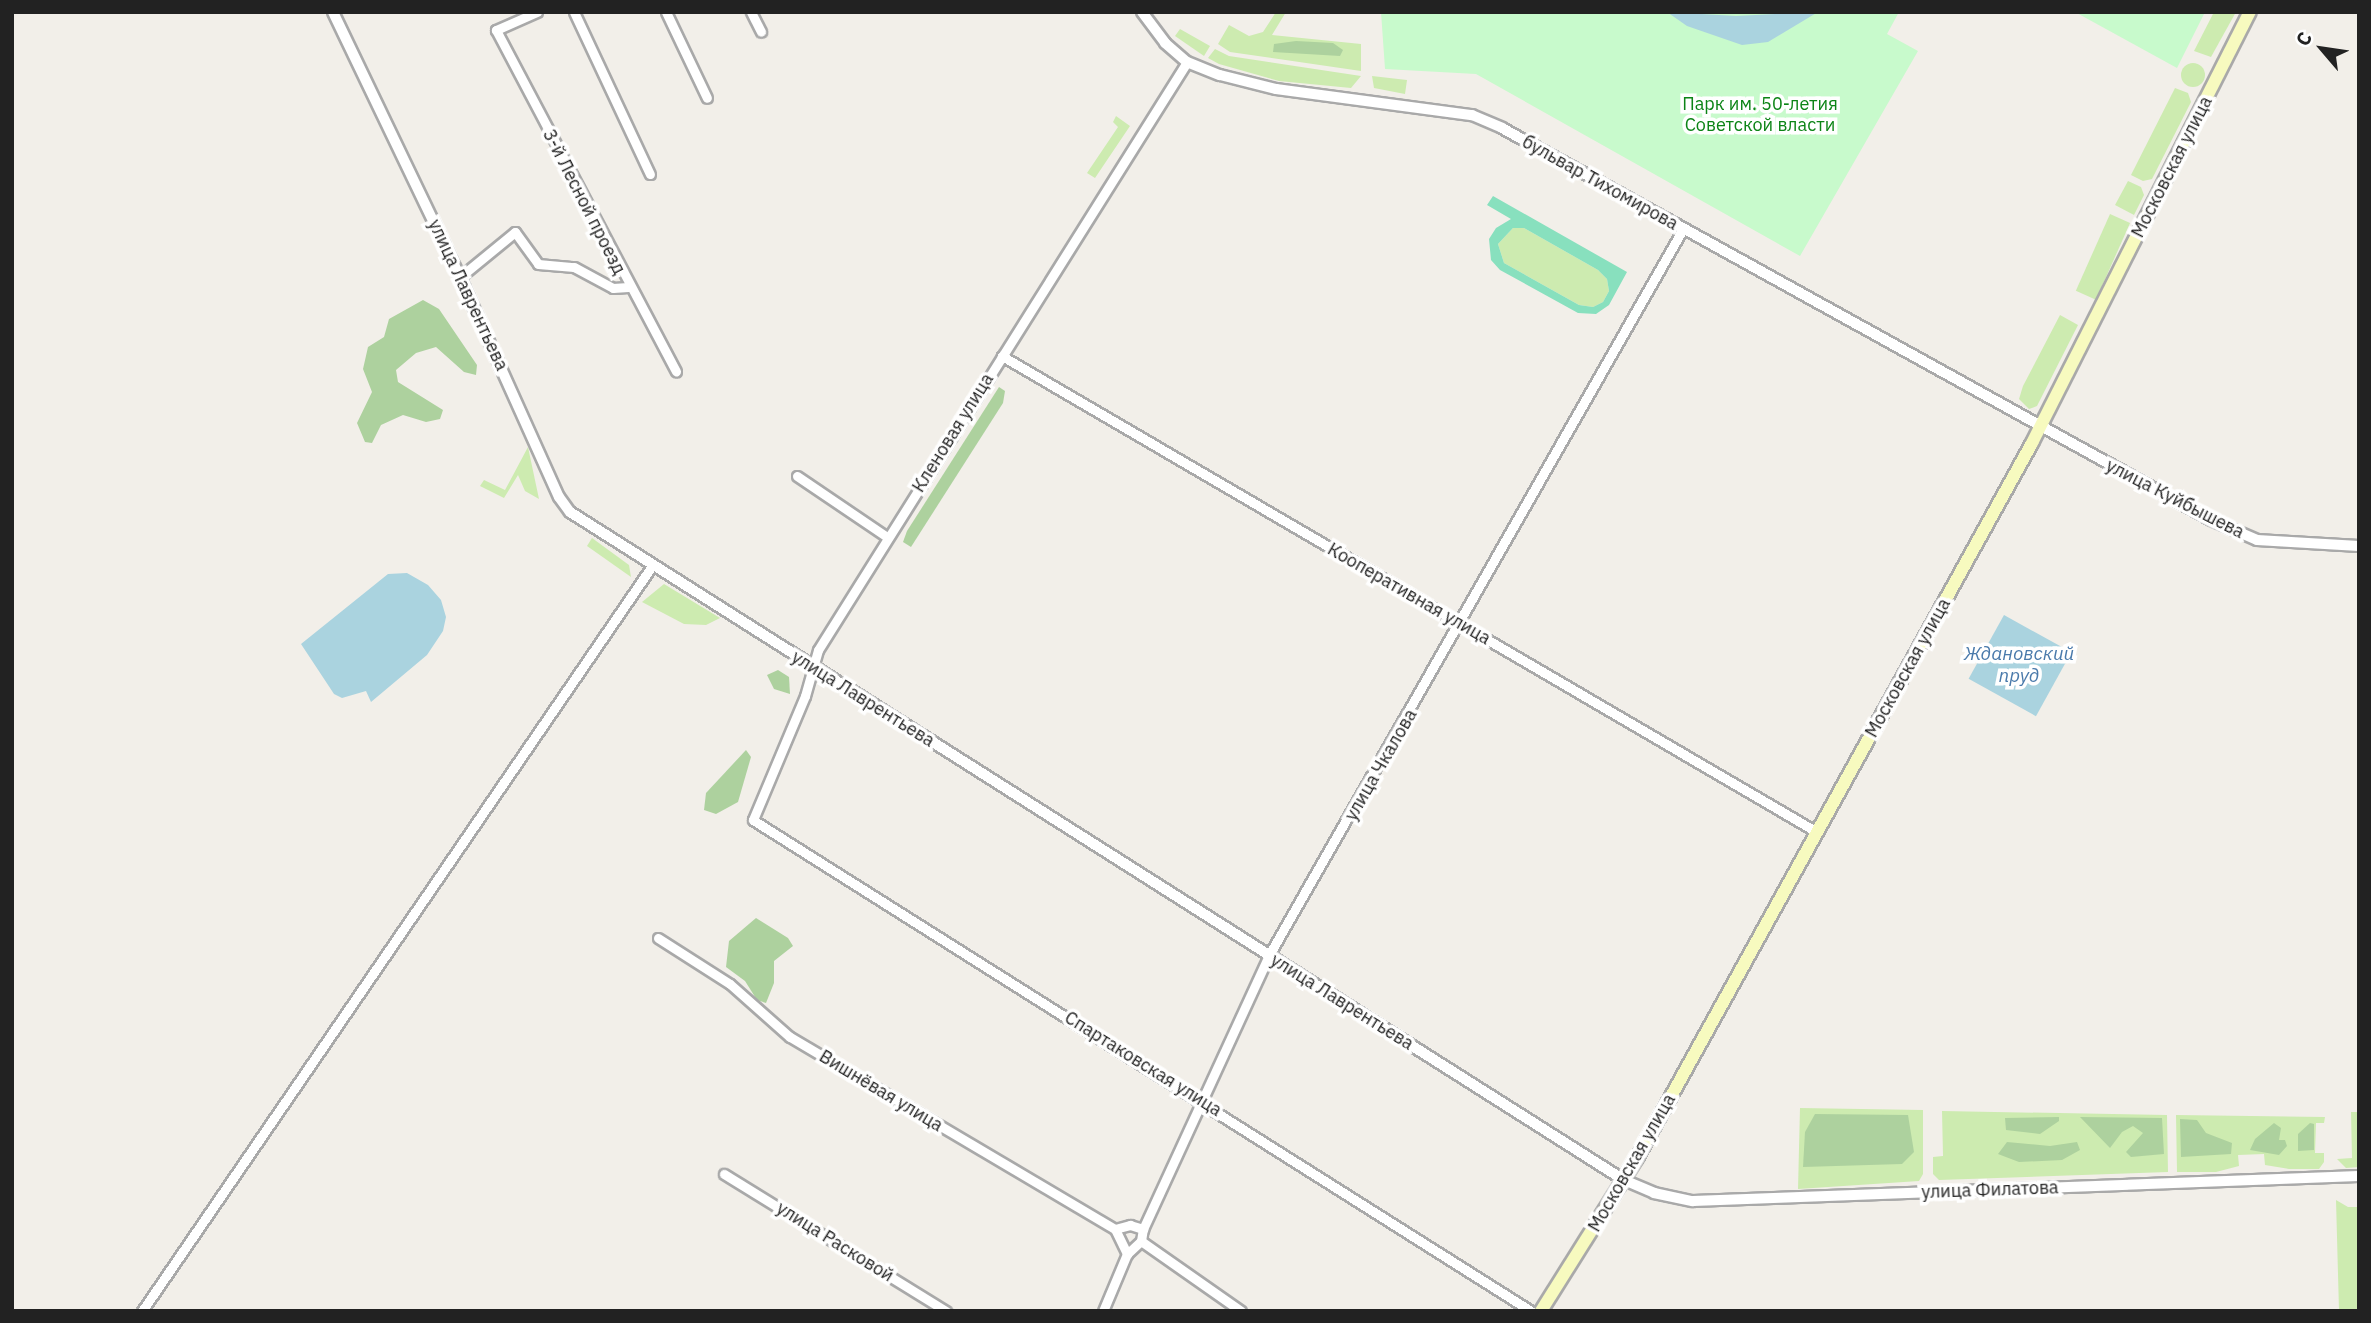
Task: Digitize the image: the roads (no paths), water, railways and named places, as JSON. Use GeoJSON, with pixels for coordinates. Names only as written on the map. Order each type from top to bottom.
{"type":"FeatureCollection","features":[{"type":"Feature","properties":{"kind":"main road","name":"Московская улица"},"geometry":{"type":"LineString","coordinates":[[1541,1311],[1624,1180],[2040,427],[2250,12]]}},
{"type":"Feature","properties":{"kind":"street","name":"улица Лаврентьева"},"geometry":{"type":"LineString","coordinates":[[333,12],[460,277],[559,497],[570,512],[1624,1180]]}},
{"type":"Feature","properties":{"kind":"street","name":"3-й Лесной проезд"},"geometry":{"type":"LineString","coordinates":[[537,12],[496,30],[628,286],[676,372]]}},
{"type":"Feature","properties":{"kind":"street"},"geometry":{"type":"LineString","coordinates":[[573,12],[650,174]]}},
{"type":"Feature","properties":{"kind":"street"},"geometry":{"type":"LineString","coordinates":[[666,12],[707,98]]}},
{"type":"Feature","properties":{"kind":"street"},"geometry":{"type":"LineString","coordinates":[[751,12],[761,32]]}},
{"type":"Feature","properties":{"kind":"street","name":"бульвар Тихомирова"},"geometry":{"type":"LineString","coordinates":[[1142,12],[1165,43],[1187,62],[1276,89],[1472,115],[2040,427]]}},
{"type":"Feature","properties":{"kind":"street","name":"Кленовая улица"},"geometry":{"type":"LineString","coordinates":[[753,820],[818,650],[1187,62]]}},
{"type":"Feature","properties":{"kind":"street","name":"улица Чкалова"},"geometry":{"type":"LineString","coordinates":[[1141,1241],[1143,1229],[1269,956],[1461,625],[1683,229]]}},
{"type":"Feature","properties":{"kind":"street"},"geometry":{"type":"LineString","coordinates":[[460,277],[515,232],[532,261],[538,264],[574,267],[613,288],[628,286]]}},
{"type":"Feature","properties":{"kind":"street","name":"Кооперативная улица"},"geometry":{"type":"LineString","coordinates":[[1002,356],[1817,832]]}},
{"type":"Feature","properties":{"kind":"street","name":"улица Куйбышева"},"geometry":{"type":"LineString","coordinates":[[2040,427],[2211,520],[2257,540],[2359,546]]}},
{"type":"Feature","properties":{"kind":"street"},"geometry":{"type":"LineString","coordinates":[[797,475],[887,537]]}},
{"type":"Feature","properties":{"kind":"street"},"geometry":{"type":"LineString","coordinates":[[142,1311],[652,566]]}},
{"type":"Feature","properties":{"kind":"street","name":"Спартаковская улица"},"geometry":{"type":"LineString","coordinates":[[753,820],[1531,1311]]}},
{"type":"Feature","properties":{"kind":"street","name":"Вишнёвая улица"},"geometry":{"type":"LineString","coordinates":[[658,938],[730,984],[790,1037],[1115,1229]]}},
{"type":"Feature","properties":{"kind":"street","name":"улица Расковой"},"geometry":{"type":"LineString","coordinates":[[724,1174],[946,1311]]}},
{"type":"Feature","properties":{"kind":"street","name":"улица Филатова"},"geometry":{"type":"LineString","coordinates":[[1624,1180],[1654,1193],[1693,1201],[2359,1176]]}},
{"type":"Feature","properties":{"kind":"street"},"geometry":{"type":"LineString","coordinates":[[1127,1254],[1115,1229],[1130,1225],[1143,1229]]}},
{"type":"Feature","properties":{"kind":"street"},"geometry":{"type":"LineString","coordinates":[[1103,1311],[1127,1254],[1141,1241],[1241,1311]]}},
{"type":"Feature","properties":{"kind":"water"},"geometry":{"type":"Polygon","coordinates":[[[1667,12],[1736,16],[1818,12],[1768,42],[1742,45],[1687,26],[1667,12]]]}},
{"type":"Feature","properties":{"kind":"water"},"geometry":{"type":"Polygon","coordinates":[[[407,573],[428,585],[441,600],[446,617],[443,631],[427,655],[371,702],[366,691],[342,698],[334,694],[301,644],[388,574],[407,573]]]}},
{"type":"Feature","properties":{"kind":"water","name":"Ждановский пруд"},"geometry":{"type":"Polygon","coordinates":[[[2004,615],[2071,652],[2036,716],[1969,679],[2004,615]]]}},
{"type":"Feature","properties":{"kind":"park label","name":"Парк им. 50-летия Советской власти"},"geometry":{"type":"Point","coordinates":[1760,115]}}]}
